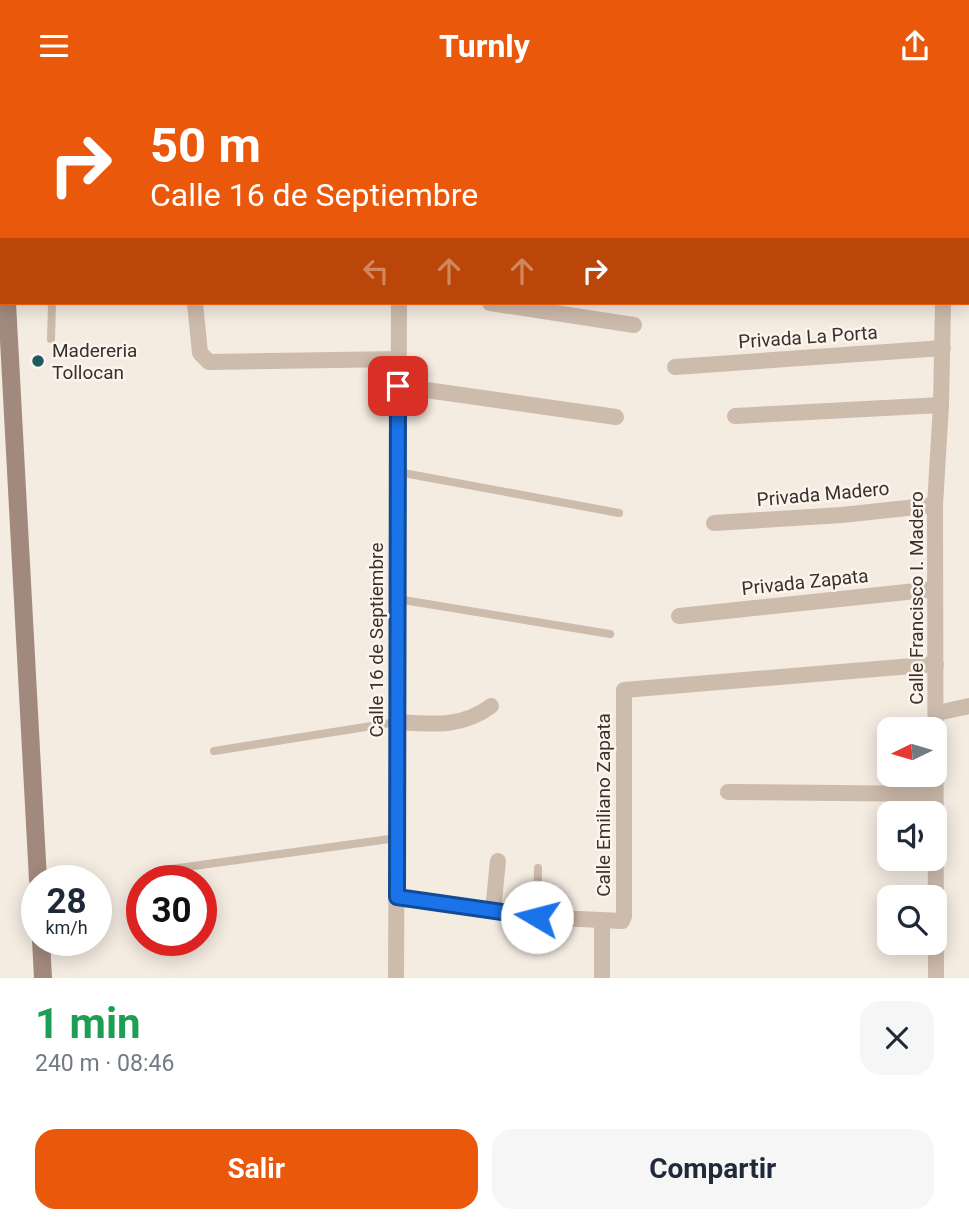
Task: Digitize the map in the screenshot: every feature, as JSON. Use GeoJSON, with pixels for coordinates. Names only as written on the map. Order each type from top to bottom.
{"type":"FeatureCollection","features":[{"type":"Feature","properties":{"kind":"main road"},"geometry":{"type":"LineString","coordinates":[[7,305],[37,865]]}},
{"type":"Feature","properties":{"kind":"main road"},"geometry":{"type":"LineString","coordinates":[[42,956],[43,978]]}},
{"type":"Feature","properties":{"kind":"street"},"geometry":{"type":"LineString","coordinates":[[195,305],[200,353],[209,362],[398,359]]}},
{"type":"Feature","properties":{"kind":"street","name":"Calle 16 de Septiembre"},"geometry":{"type":"LineString","coordinates":[[396,978],[399,305]]}},
{"type":"Feature","properties":{"kind":"street"},"geometry":{"type":"LineString","coordinates":[[503,305],[634,325]]}},
{"type":"Feature","properties":{"kind":"street","name":"Calle Francisco I. Madero"},"geometry":{"type":"LineString","coordinates":[[936,978],[935,505],[942,405],[943,305]]}},
{"type":"Feature","properties":{"kind":"street","name":"Privada La Porta"},"geometry":{"type":"LineString","coordinates":[[676,367],[943,348]]}},
{"type":"Feature","properties":{"kind":"street"},"geometry":{"type":"LineString","coordinates":[[398,386],[616,417]]}},
{"type":"Feature","properties":{"kind":"street"},"geometry":{"type":"LineString","coordinates":[[736,416],[942,405]]}},
{"type":"Feature","properties":{"kind":"street","name":"Privada Madero"},"geometry":{"type":"LineString","coordinates":[[714,523],[842,515],[935,505]]}},
{"type":"Feature","properties":{"kind":"street","name":"Privada Zapata"},"geometry":{"type":"LineString","coordinates":[[679,616],[935,589]]}},
{"type":"Feature","properties":{"kind":"street","name":"Calle Emiliano Zapata"},"geometry":{"type":"LineString","coordinates":[[397,897],[537,917],[616,922],[624,918],[624,690],[936,664]]}},
{"type":"Feature","properties":{"kind":"street"},"geometry":{"type":"LineString","coordinates":[[397,722],[439,725],[456,723],[477,716],[491,706]]}},
{"type":"Feature","properties":{"kind":"street"},"geometry":{"type":"LineString","coordinates":[[937,713],[969,706]]}},
{"type":"Feature","properties":{"kind":"street"},"geometry":{"type":"LineString","coordinates":[[728,792],[935,794]]}},
{"type":"Feature","properties":{"kind":"street"},"geometry":{"type":"LineString","coordinates":[[493,910],[498,861]]}},
{"type":"Feature","properties":{"kind":"street"},"geometry":{"type":"LineString","coordinates":[[602,922],[602,978]]}},
{"type":"Feature","properties":{"kind":"lane"},"geometry":{"type":"LineString","coordinates":[[51,339],[52,305]]}},
{"type":"Feature","properties":{"kind":"lane"},"geometry":{"type":"LineString","coordinates":[[398,472],[619,513]]}},
{"type":"Feature","properties":{"kind":"lane"},"geometry":{"type":"LineString","coordinates":[[397,599],[610,634]]}},
{"type":"Feature","properties":{"kind":"lane"},"geometry":{"type":"LineString","coordinates":[[214,751],[397,722]]}},
{"type":"Feature","properties":{"kind":"lane"},"geometry":{"type":"LineString","coordinates":[[201,865],[397,838]]}},
{"type":"Feature","properties":{"kind":"lane"},"geometry":{"type":"LineString","coordinates":[[537,917],[538,868]]}},
{"type":"Feature","properties":{"kind":"place","name":"Madereria Tollocan"},"geometry":{"type":"Point","coordinates":[38,361]}},
{"type":"Feature","properties":{"kind":"route"},"geometry":{"type":"LineString","coordinates":[[398,386],[397,897],[537,917]]}}]}
